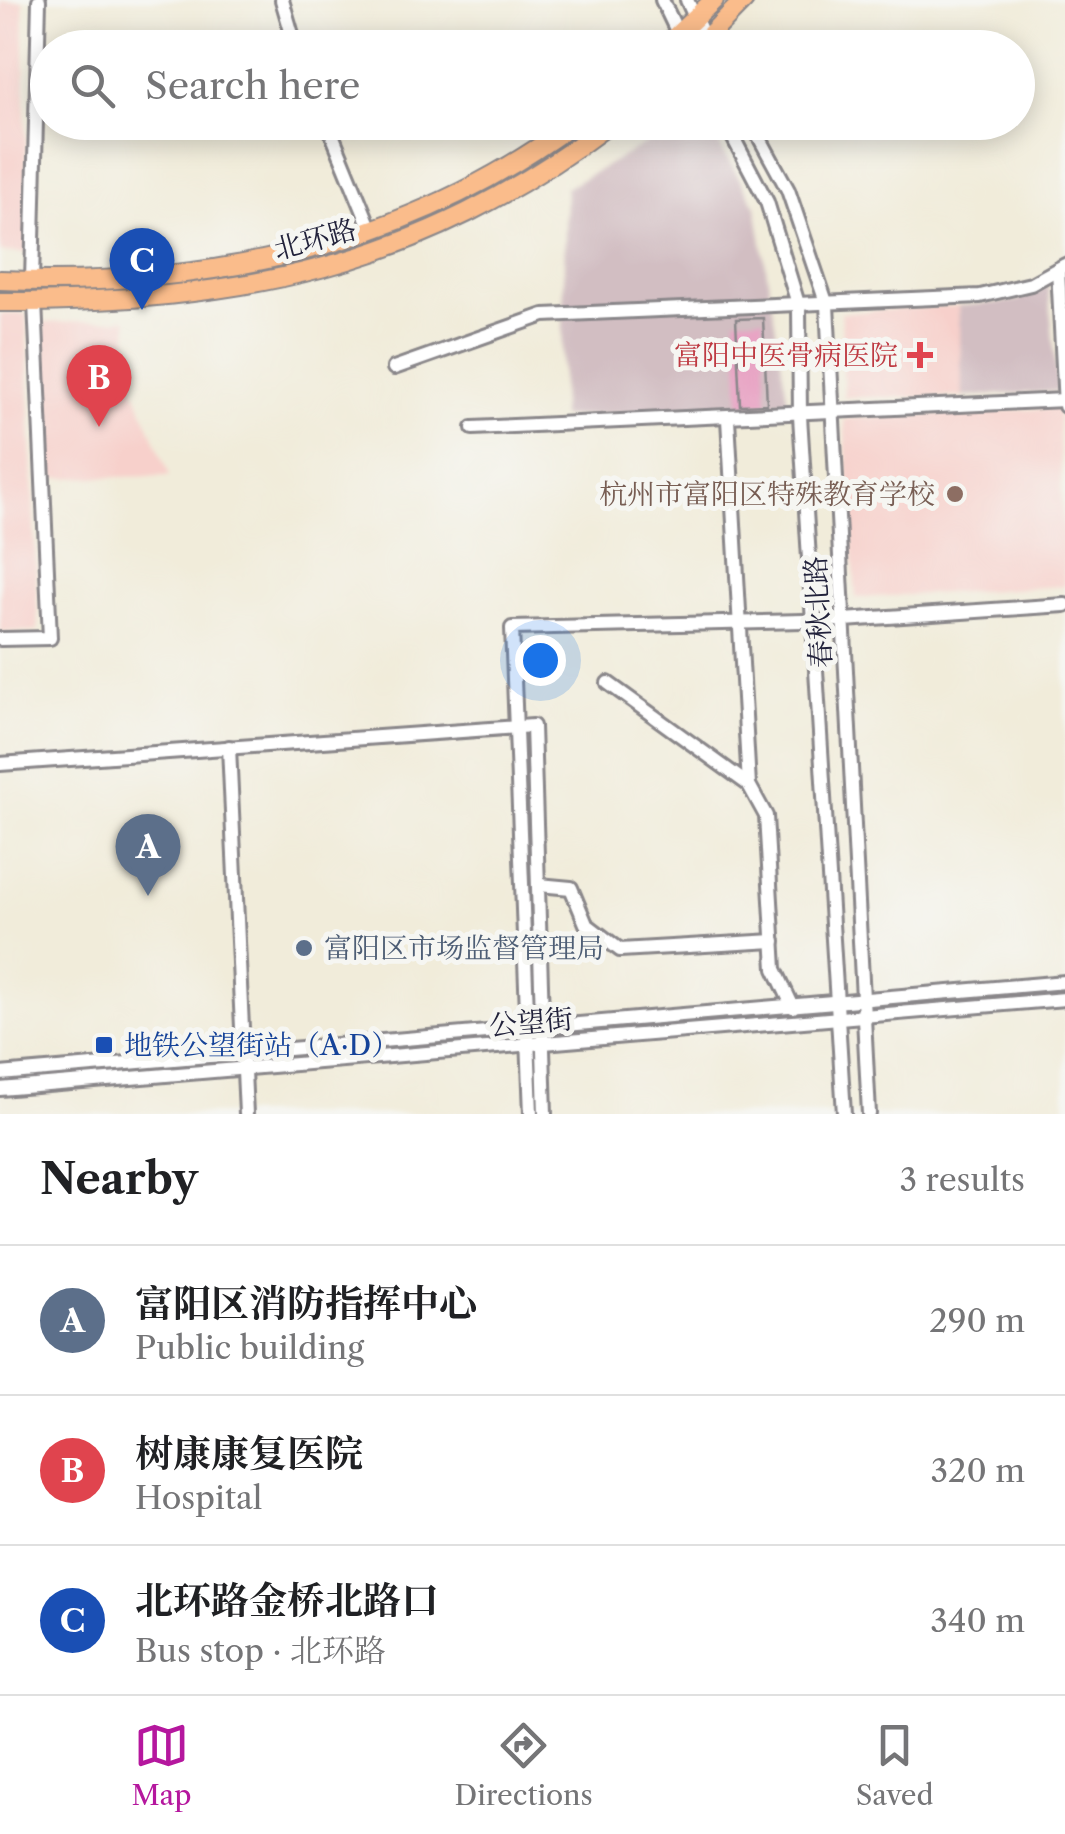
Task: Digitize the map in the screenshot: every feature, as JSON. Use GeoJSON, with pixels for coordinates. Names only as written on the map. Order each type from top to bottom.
{"type":"FeatureCollection","features":[{"type":"Feature","properties":{"kind":"main road"},"geometry":{"type":"LineString","coordinates":[[685,30],[714,0]]}},
{"type":"Feature","properties":{"kind":"main road"},"geometry":{"type":"LineString","coordinates":[[716,30],[744,0]]}},
{"type":"Feature","properties":{"kind":"main road","name":"北环路"},"geometry":{"type":"LineString","coordinates":[[0,280],[132,282],[202,274],[316,250],[372,232],[505,171],[549,140]]}},
{"type":"Feature","properties":{"kind":"main road","name":"北环路"},"geometry":{"type":"LineString","coordinates":[[0,302],[184,294],[330,268],[492,204],[586,140]]}},
{"type":"Feature","properties":{"kind":"street"},"geometry":{"type":"LineString","coordinates":[[38,30],[39,0]]}},
{"type":"Feature","properties":{"kind":"street"},"geometry":{"type":"LineString","coordinates":[[282,0],[291,30]]}},
{"type":"Feature","properties":{"kind":"street"},"geometry":{"type":"LineString","coordinates":[[662,0],[671,30]]}},
{"type":"Feature","properties":{"kind":"street"},"geometry":{"type":"LineString","coordinates":[[688,0],[697,30]]}},
{"type":"Feature","properties":{"kind":"street"},"geometry":{"type":"LineString","coordinates":[[32,281],[36,140]]}},
{"type":"Feature","properties":{"kind":"street"},"geometry":{"type":"LineString","coordinates":[[334,140],[372,232]]}},
{"type":"Feature","properties":{"kind":"street","name":"春秋北路"},"geometry":{"type":"LineString","coordinates":[[734,140],[767,202],[799,307],[800,416],[844,1114]]}},
{"type":"Feature","properties":{"kind":"street","name":"春秋北路"},"geometry":{"type":"LineString","coordinates":[[761,140],[788,190],[827,305],[869,1114]]}},
{"type":"Feature","properties":{"kind":"street"},"geometry":{"type":"LineString","coordinates":[[394,368],[544,315],[799,307],[980,296],[1032,284],[1061,267],[1065,403],[473,428]]}},
{"type":"Feature","properties":{"kind":"street"},"geometry":{"type":"LineString","coordinates":[[0,640],[50,638],[36,302]]}},
{"type":"Feature","properties":{"kind":"street"},"geometry":{"type":"LineString","coordinates":[[728,419],[749,785],[766,816],[776,969],[794,1007]]}},
{"type":"Feature","properties":{"kind":"street"},"geometry":{"type":"LineString","coordinates":[[545,1114],[539,885],[526,726],[512,628],[844,620],[1065,605]]}},
{"type":"Feature","properties":{"kind":"street"},"geometry":{"type":"LineString","coordinates":[[608,683],[749,785]]}},
{"type":"Feature","properties":{"kind":"street"},"geometry":{"type":"LineString","coordinates":[[0,764],[526,726]]}},
{"type":"Feature","properties":{"kind":"street"},"geometry":{"type":"LineString","coordinates":[[526,726],[531,1114]]}},
{"type":"Feature","properties":{"kind":"street"},"geometry":{"type":"LineString","coordinates":[[229,746],[246,1114]]}},
{"type":"Feature","properties":{"kind":"street"},"geometry":{"type":"LineString","coordinates":[[539,885],[570,888],[586,924],[620,950],[774,941]]}},
{"type":"Feature","properties":{"kind":"street","name":"公望街"},"geometry":{"type":"LineString","coordinates":[[0,1090],[543,1028],[1065,982]]}},
{"type":"Feature","properties":{"kind":"street","name":"公望街"},"geometry":{"type":"LineString","coordinates":[[0,1074],[543,1046],[1065,999]]}},
{"type":"Feature","properties":{"kind":"shaded area"},"geometry":{"type":"Polygon","coordinates":[[[0,1],[23,1],[28,253],[0,252],[0,1]]]}},
{"type":"Feature","properties":{"kind":"shaded area"},"geometry":{"type":"Polygon","coordinates":[[[652,140],[716,140],[756,206],[788,402],[561,417],[566,188],[652,140]]]}},
{"type":"Feature","properties":{"kind":"shaded area"},"geometry":{"type":"Polygon","coordinates":[[[1048,286],[1058,391],[963,397],[958,306],[1016,301],[1048,286]]]}},
{"type":"Feature","properties":{"kind":"shaded area","name":"富阳中医骨病医院"},"geometry":{"type":"Polygon","coordinates":[[[958,306],[963,397],[844,397],[841,313],[958,306]]]}},
{"type":"Feature","properties":{"kind":"shaded area"},"geometry":{"type":"Polygon","coordinates":[[[0,314],[26,314],[38,631],[0,632],[0,314]]]}},
{"type":"Feature","properties":{"kind":"shaded area"},"geometry":{"type":"Polygon","coordinates":[[[127,319],[130,379],[170,476],[49,478],[43,323],[127,319]]]}},
{"type":"Feature","properties":{"kind":"shaded area","name":"杭州市富阳区特殊教育学校"},"geometry":{"type":"Polygon","coordinates":[[[1058,408],[1065,586],[856,598],[844,419],[1058,408]]]}},
{"type":"Feature","properties":{"kind":"building"},"geometry":{"type":"Polygon","coordinates":[[[763,318],[767,404],[740,405],[736,319],[763,318]]]}},
{"type":"Feature","properties":{"kind":"place","name":"北环路金桥北路口"},"geometry":{"type":"Point","coordinates":[142,310]}},
{"type":"Feature","properties":{"kind":"place","name":"富阳中医骨病医院"},"geometry":{"type":"Point","coordinates":[920,355]}},
{"type":"Feature","properties":{"kind":"place","name":"树康康复医院"},"geometry":{"type":"Point","coordinates":[99,427]}},
{"type":"Feature","properties":{"kind":"place","name":"杭州市富阳区特殊教育学校"},"geometry":{"type":"Point","coordinates":[955,494]}},
{"type":"Feature","properties":{"kind":"place","name":"富阳区消防指挥中心"},"geometry":{"type":"Point","coordinates":[148,896]}},
{"type":"Feature","properties":{"kind":"place","name":"富阳区市场监督管理局"},"geometry":{"type":"Point","coordinates":[304,948]}},
{"type":"Feature","properties":{"kind":"place","name":"地铁公望街站（A·D）"},"geometry":{"type":"Point","coordinates":[104,1045]}}]}
